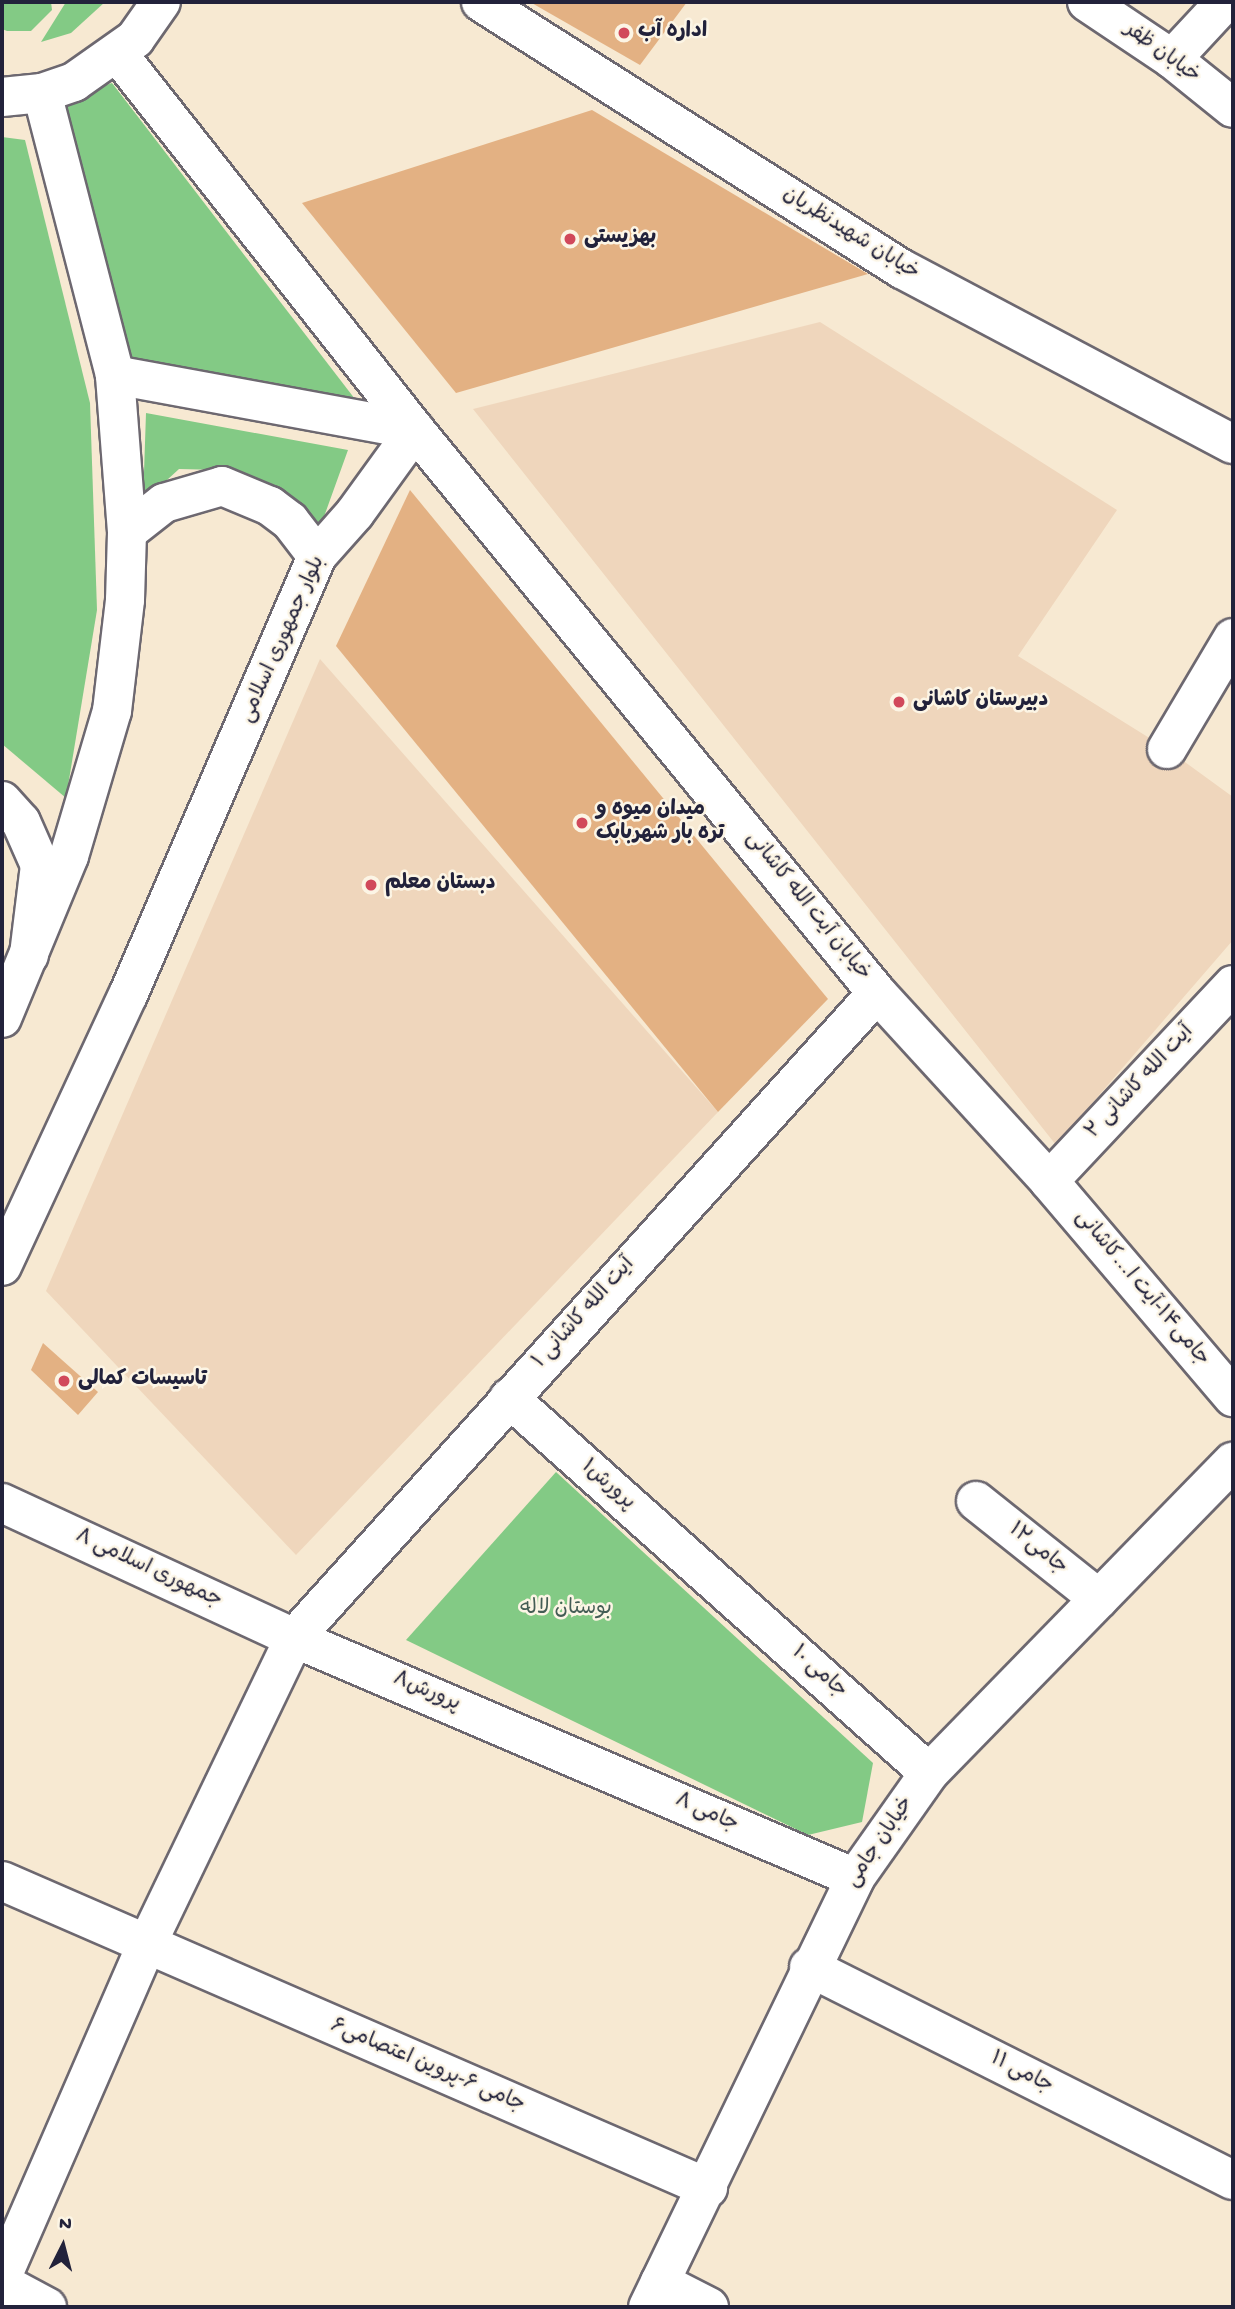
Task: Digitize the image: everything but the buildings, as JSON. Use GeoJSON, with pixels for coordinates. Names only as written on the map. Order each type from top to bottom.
{"type":"FeatureCollection","features":[{"type":"Feature","properties":{"kind":"street"},"geometry":{"type":"LineString","coordinates":[[2,97],[42,93],[74,82],[118,54],[135,39],[161,2]]}},
{"type":"Feature","properties":{"kind":"street","name":"خیابان شهیدنظریان"},"geometry":{"type":"LineString","coordinates":[[481,2],[902,270],[1233,444]]}},
{"type":"Feature","properties":{"kind":"street","name":"خیابان ظفر"},"geometry":{"type":"LineString","coordinates":[[1087,2],[1172,59],[1233,108]]}},
{"type":"Feature","properties":{"kind":"street"},"geometry":{"type":"LineString","coordinates":[[1172,59],[1225,2]]}},
{"type":"Feature","properties":{"kind":"street"},"geometry":{"type":"LineString","coordinates":[[118,54],[415,430]]}},
{"type":"Feature","properties":{"kind":"street"},"geometry":{"type":"LineString","coordinates":[[2,1018],[69,856],[112,711],[125,600],[127,532],[114,375],[42,93]]}},
{"type":"Feature","properties":{"kind":"street"},"geometry":{"type":"LineString","coordinates":[[114,375],[415,430]]}},
{"type":"Feature","properties":{"kind":"street","name":"بلوار جمهوری اسلامی"},"geometry":{"type":"LineString","coordinates":[[2,1266],[128,995],[317,556],[355,513],[415,430]]}},
{"type":"Feature","properties":{"kind":"street","name":"خیابان آیت الله کاشانی"},"geometry":{"type":"LineString","coordinates":[[415,430],[877,993],[1049,1181]]}},
{"type":"Feature","properties":{"kind":"street"},"geometry":{"type":"LineString","coordinates":[[127,532],[164,503],[222,486],[270,506],[290,521],[317,556]]}},
{"type":"Feature","properties":{"kind":"street"},"geometry":{"type":"LineString","coordinates":[[1167,749],[1223,679],[1233,638]]}},
{"type":"Feature","properties":{"kind":"street"},"geometry":{"type":"LineString","coordinates":[[2,801],[21,822],[40,865],[29,955]]}},
{"type":"Feature","properties":{"kind":"street","name":"آیت الله کاشانی ۲"},"geometry":{"type":"LineString","coordinates":[[1049,1181],[1233,985]]}},
{"type":"Feature","properties":{"kind":"street","name":"آیت الله کاشانی ۱"},"geometry":{"type":"LineString","coordinates":[[2,2277],[146,1947],[294,1638],[877,993]]}},
{"type":"Feature","properties":{"kind":"street","name":"جامی۱۴-آیت ا...کاشانی"},"geometry":{"type":"LineString","coordinates":[[1049,1181],[1233,1397]]}},
{"type":"Feature","properties":{"kind":"street","name":"پرورش۱"},"geometry":{"type":"LineString","coordinates":[[509,1398],[706,1573]]}},
{"type":"Feature","properties":{"kind":"street","name":"خیابان جامی"},"geometry":{"type":"LineString","coordinates":[[654,2295],[708,2188],[809,1967],[855,1878],[929,1773],[1233,1461]]}},
{"type":"Feature","properties":{"kind":"street","name":"جامی۱۲"},"geometry":{"type":"LineString","coordinates":[[976,1501],[1099,1599]]}},
{"type":"Feature","properties":{"kind":"street","name":"جمهوری اسلامی ۸"},"geometry":{"type":"LineString","coordinates":[[2,1503],[294,1638]]}},
{"type":"Feature","properties":{"kind":"street","name":"جامی ۱۰"},"geometry":{"type":"LineString","coordinates":[[706,1573],[929,1773]]}},
{"type":"Feature","properties":{"kind":"street","name":"پرورش۸"},"geometry":{"type":"LineString","coordinates":[[294,1638],[558,1749]]}},
{"type":"Feature","properties":{"kind":"street","name":"جامی ۸"},"geometry":{"type":"LineString","coordinates":[[558,1749],[855,1878]]}},
{"type":"Feature","properties":{"kind":"street","name":"جامی ۶-پروین اعتصامی۶"},"geometry":{"type":"LineString","coordinates":[[2,1881],[146,1947],[708,2188]]}},
{"type":"Feature","properties":{"kind":"street","name":"جامی ۱۱"},"geometry":{"type":"LineString","coordinates":[[809,1967],[1233,2180]]}},
{"type":"Feature","properties":{"kind":"street"},"geometry":{"type":"LineString","coordinates":[[2,2283],[47,2307]]}},
{"type":"Feature","properties":{"kind":"street"},"geometry":{"type":"LineString","coordinates":[[654,2295],[709,2307]]}},
{"type":"Feature","properties":{"kind":"shaded area","name":"دبیرستان کاشانی"},"geometry":{"type":"Polygon","coordinates":[[[820,322],[1117,510],[1018,656],[1167,749],[1233,797],[1233,940],[1056,1145],[473,409],[820,322]]]}},
{"type":"Feature","properties":{"kind":"shaded area","name":"دبستان معلم"},"geometry":{"type":"Polygon","coordinates":[[[320,659],[718,1112],[296,1555],[46,1291],[320,659]]]}},
{"type":"Feature","properties":{"kind":"green space"},"geometry":{"type":"Polygon","coordinates":[[[4,2],[51,2],[52,10],[31,31],[7,31],[2,29],[4,2]]]}},
{"type":"Feature","properties":{"kind":"green space"},"geometry":{"type":"Polygon","coordinates":[[[66,2],[105,2],[71,33],[41,42],[66,2]]]}},
{"type":"Feature","properties":{"kind":"green space"},"geometry":{"type":"Polygon","coordinates":[[[112,83],[358,403],[125,372],[40,108],[112,83]]]}},
{"type":"Feature","properties":{"kind":"green space"},"geometry":{"type":"Polygon","coordinates":[[[2,137],[25,140],[90,403],[97,610],[66,798],[2,744],[2,137]]]}},
{"type":"Feature","properties":{"kind":"green space"},"geometry":{"type":"Polygon","coordinates":[[[146,413],[348,450],[321,525],[293,497],[272,485],[221,470],[179,469],[143,502],[146,413]]]}},
{"type":"Feature","properties":{"kind":"green space","name":"بوستان لاله"},"geometry":{"type":"Polygon","coordinates":[[[556,1472],[873,1763],[862,1822],[808,1835],[406,1640],[556,1472]]]}},
{"type":"Feature","properties":{"kind":"place","name":"اداره آب"},"geometry":{"type":"Point","coordinates":[624,33]}},
{"type":"Feature","properties":{"kind":"place","name":"بهزیستی"},"geometry":{"type":"Point","coordinates":[570,239]}},
{"type":"Feature","properties":{"kind":"place","name":"دبیرستان کاشانی"},"geometry":{"type":"Point","coordinates":[899,702]}},
{"type":"Feature","properties":{"kind":"place","name":"میدان میوه و تره بار شهربابک"},"geometry":{"type":"Point","coordinates":[582,823]}},
{"type":"Feature","properties":{"kind":"place","name":"دبستان معلم"},"geometry":{"type":"Point","coordinates":[371,885]}},
{"type":"Feature","properties":{"kind":"place","name":"تاسیسات کمالی"},"geometry":{"type":"Point","coordinates":[64,1381]}}]}
